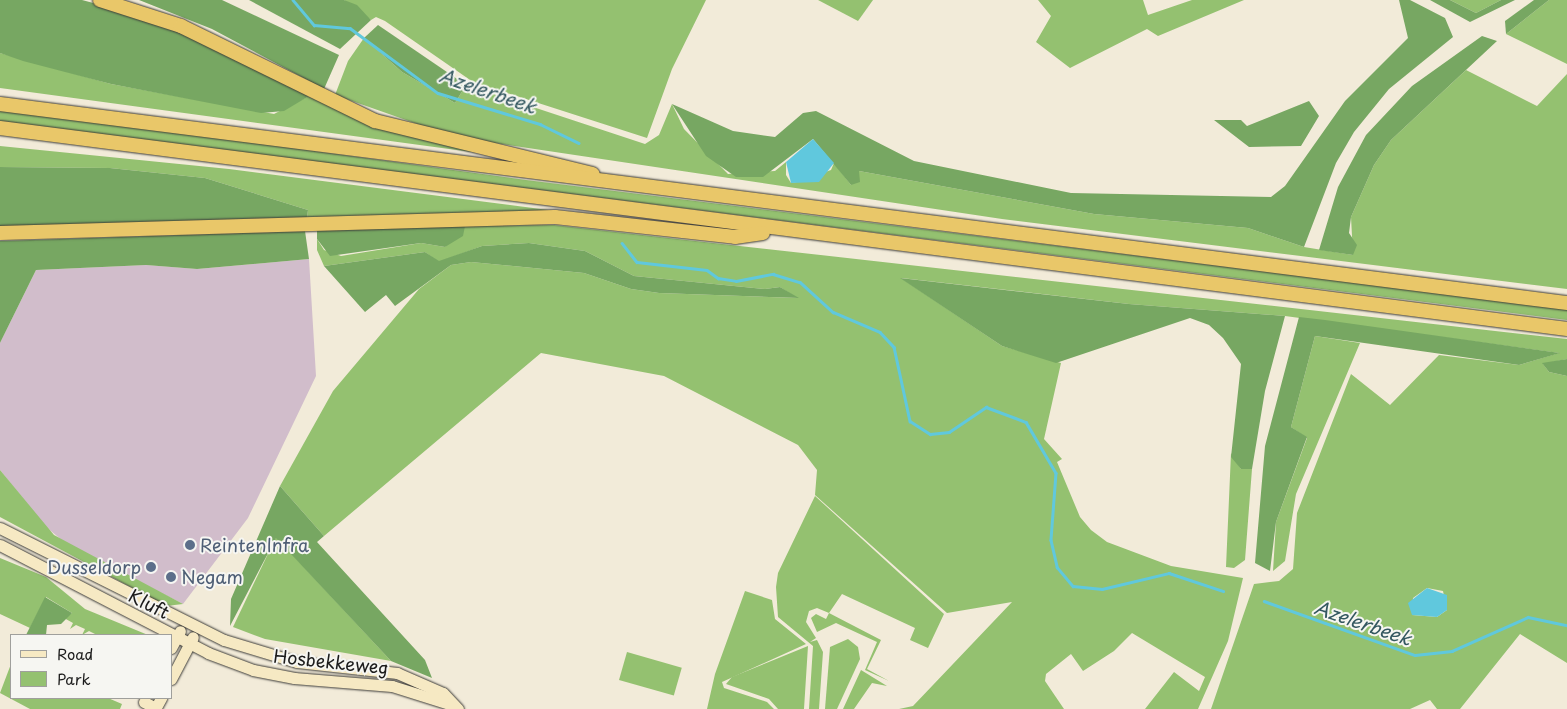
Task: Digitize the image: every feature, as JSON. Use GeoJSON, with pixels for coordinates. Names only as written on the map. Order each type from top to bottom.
{"type":"FeatureCollection","features":[{"type":"Feature","properties":{"kind":"highway"},"geometry":{"type":"LineString","coordinates":[[100,0],[181,26],[375,121],[637,186]]}},
{"type":"Feature","properties":{"kind":"highway"},"geometry":{"type":"LineString","coordinates":[[0,104],[1567,303]]}},
{"type":"Feature","properties":{"kind":"highway"},"geometry":{"type":"LineString","coordinates":[[0,128],[784,231],[1567,329]]}},
{"type":"Feature","properties":{"kind":"highway"},"geometry":{"type":"LineString","coordinates":[[0,233],[537,217],[735,237],[784,231]]}},
{"type":"Feature","properties":{"kind":"main road","name":"Kluft"},"geometry":{"type":"LineString","coordinates":[[0,528],[185,623]]}},
{"type":"Feature","properties":{"kind":"main road","name":"Kluft"},"geometry":{"type":"LineString","coordinates":[[0,545],[171,634]]}},
{"type":"Feature","properties":{"kind":"main road","name":"Hosbekkeweg"},"geometry":{"type":"LineString","coordinates":[[185,623],[279,658],[397,673],[443,693],[457,708]]}},
{"type":"Feature","properties":{"kind":"main road"},"geometry":{"type":"LineString","coordinates":[[172,646],[185,623]]}},
{"type":"Feature","properties":{"kind":"main road"},"geometry":{"type":"LineString","coordinates":[[172,677],[197,628]]}},
{"type":"Feature","properties":{"kind":"main road","name":"Kluft"},"geometry":{"type":"LineString","coordinates":[[172,634],[177,637]]}},
{"type":"Feature","properties":{"kind":"main road","name":"Hosbekkeweg"},"geometry":{"type":"LineString","coordinates":[[177,637],[253,670],[294,678],[392,686],[457,708]]}},
{"type":"Feature","properties":{"kind":"main road"},"geometry":{"type":"LineString","coordinates":[[143,703],[158,705]]}},
{"type":"Feature","properties":{"kind":"shaded area"},"geometry":{"type":"Polygon","coordinates":[[[309,259],[316,376],[248,518],[183,604],[69,546],[45,526],[0,470],[0,343],[36,270],[146,265],[197,269],[309,259]]]}},
{"type":"Feature","properties":{"kind":"green space"},"geometry":{"type":"Polygon","coordinates":[[[0,0],[82,0],[153,19],[309,96],[284,111],[261,113],[111,84],[23,61],[0,53],[0,0]]]}},
{"type":"Feature","properties":{"kind":"green space"},"geometry":{"type":"Polygon","coordinates":[[[139,0],[222,0],[339,55],[324,89],[212,29],[139,0]]]}},
{"type":"Feature","properties":{"kind":"green space"},"geometry":{"type":"Polygon","coordinates":[[[249,0],[344,0],[357,5],[371,20],[340,49],[249,0]]]}},
{"type":"Feature","properties":{"kind":"green space"},"geometry":{"type":"Polygon","coordinates":[[[344,0],[706,0],[672,69],[647,138],[473,82],[385,21],[376,17],[371,20],[344,0]]]}},
{"type":"Feature","properties":{"kind":"green space"},"geometry":{"type":"Polygon","coordinates":[[[818,0],[873,0],[858,21],[818,0]]]}},
{"type":"Feature","properties":{"kind":"green space"},"geometry":{"type":"Polygon","coordinates":[[[1038,0],[1143,0],[1148,15],[1192,0],[1244,0],[1158,36],[1147,29],[1070,68],[1036,42],[1051,16],[1038,0]]]}},
{"type":"Feature","properties":{"kind":"green space"},"geometry":{"type":"Polygon","coordinates":[[[1399,0],[1410,0],[1445,18],[1453,37],[1389,89],[1354,132],[1336,163],[1304,247],[1248,228],[1094,214],[859,171],[860,182],[851,185],[813,139],[763,177],[736,177],[706,156],[672,104],[733,131],[775,137],[803,113],[816,111],[914,161],[1071,193],[1271,197],[1285,186],[1345,101],[1408,38],[1399,0]]]}},
{"type":"Feature","properties":{"kind":"green space"},"geometry":{"type":"Polygon","coordinates":[[[1430,0],[1450,0],[1476,13],[1501,0],[1515,0],[1470,22],[1430,0]]]}},
{"type":"Feature","properties":{"kind":"green space"},"geometry":{"type":"Polygon","coordinates":[[[1450,0],[1501,0],[1476,13],[1450,0]]]}},
{"type":"Feature","properties":{"kind":"green space"},"geometry":{"type":"Polygon","coordinates":[[[1534,0],[1549,0],[1506,34],[1505,21],[1534,0]]]}},
{"type":"Feature","properties":{"kind":"green space"},"geometry":{"type":"Polygon","coordinates":[[[1549,0],[1567,0],[1567,64],[1506,34],[1549,0]]]}},
{"type":"Feature","properties":{"kind":"green space"},"geometry":{"type":"Polygon","coordinates":[[[378,25],[466,85],[455,103],[402,72],[364,38],[378,25]]]}},
{"type":"Feature","properties":{"kind":"green space"},"geometry":{"type":"Polygon","coordinates":[[[1482,36],[1497,41],[1391,140],[1374,165],[1351,217],[1349,233],[1357,245],[1353,255],[1319,250],[1338,187],[1366,135],[1412,86],[1482,36]]]}},
{"type":"Feature","properties":{"kind":"green space"},"geometry":{"type":"Polygon","coordinates":[[[364,38],[402,72],[455,103],[466,85],[645,144],[659,135],[672,104],[684,129],[728,174],[775,171],[786,162],[786,175],[791,183],[831,170],[834,163],[851,185],[859,171],[1094,214],[1248,228],[1304,247],[1353,255],[1351,217],[1374,165],[1391,140],[1466,70],[1537,106],[1567,74],[1567,289],[1002,219],[488,142],[423,126],[335,95],[348,61],[364,38]]]}},
{"type":"Feature","properties":{"kind":"green space"},"geometry":{"type":"Polygon","coordinates":[[[0,53],[111,84],[274,114],[309,96],[394,131],[515,158],[0,88],[0,53]]]}},
{"type":"Feature","properties":{"kind":"green space"},"geometry":{"type":"Polygon","coordinates":[[[1309,101],[1319,116],[1301,146],[1249,147],[1214,120],[1241,120],[1247,126],[1309,101]]]}},
{"type":"Feature","properties":{"kind":"green space"},"geometry":{"type":"Polygon","coordinates":[[[0,108],[526,180],[1567,309],[1567,320],[0,121],[0,108]]]}},
{"type":"Feature","properties":{"kind":"green space"},"geometry":{"type":"Polygon","coordinates":[[[0,146],[229,169],[556,211],[307,218],[308,210],[205,178],[110,168],[0,167],[0,146]]]}},
{"type":"Feature","properties":{"kind":"green space"},"geometry":{"type":"Polygon","coordinates":[[[0,167],[110,168],[205,178],[308,210],[307,218],[0,229],[0,167]]]}},
{"type":"Feature","properties":{"kind":"green space"},"geometry":{"type":"Polygon","coordinates":[[[554,225],[1567,339],[1567,359],[1543,364],[1549,372],[1567,376],[1567,663],[1520,634],[1460,709],[1437,709],[1430,700],[1410,709],[1211,709],[1254,584],[1279,581],[1293,569],[1297,513],[1351,374],[1390,405],[1439,355],[1519,365],[1559,353],[1285,316],[1129,304],[901,278],[1002,346],[1061,363],[1044,439],[1062,459],[1057,462],[1080,517],[1091,530],[1107,542],[1171,566],[1243,578],[1228,641],[1198,709],[1145,709],[1174,672],[1199,691],[1205,677],[1132,633],[1114,651],[1083,671],[1071,654],[1046,674],[1045,681],[1064,709],[899,709],[913,706],[1012,602],[947,613],[815,495],[817,470],[798,445],[664,376],[541,353],[324,536],[280,486],[333,391],[419,289],[451,265],[471,262],[584,273],[631,289],[659,293],[797,298],[780,287],[765,289],[634,276],[585,251],[529,243],[482,246],[439,262],[425,252],[324,266],[317,250],[317,239],[324,250],[341,256],[421,243],[445,247],[465,226],[554,225]],[[1427,588],[1413,598],[1412,615],[1437,617],[1447,610],[1443,591],[1427,588]]]}},
{"type":"Feature","properties":{"kind":"green space"},"geometry":{"type":"Polygon","coordinates":[[[465,226],[463,236],[445,247],[421,243],[330,256],[317,239],[317,230],[465,226]]]}},
{"type":"Feature","properties":{"kind":"green space"},"geometry":{"type":"Polygon","coordinates":[[[305,231],[309,259],[197,269],[146,265],[36,270],[0,343],[0,241],[305,231]]]}},
{"type":"Feature","properties":{"kind":"green space"},"geometry":{"type":"Polygon","coordinates":[[[529,243],[585,251],[634,276],[765,289],[780,287],[799,298],[659,293],[631,289],[584,273],[471,262],[451,265],[395,306],[386,295],[365,312],[324,266],[425,252],[439,261],[482,246],[529,243]]]}},
{"type":"Feature","properties":{"kind":"green space"},"geometry":{"type":"Polygon","coordinates":[[[900,278],[1129,304],[1285,316],[1265,391],[1252,469],[1241,469],[1231,457],[1241,364],[1223,338],[1209,325],[1190,318],[1056,363],[1002,346],[900,278]]]}},
{"type":"Feature","properties":{"kind":"green space"},"geometry":{"type":"Polygon","coordinates":[[[1299,317],[1560,353],[1519,365],[1315,336],[1291,427],[1307,437],[1276,522],[1270,571],[1255,563],[1265,446],[1299,317]]]}},
{"type":"Feature","properties":{"kind":"green space"},"geometry":{"type":"Polygon","coordinates":[[[1315,336],[1360,343],[1296,494],[1285,561],[1273,571],[1276,522],[1307,438],[1291,427],[1315,336]]]}},
{"type":"Feature","properties":{"kind":"green space"},"geometry":{"type":"Polygon","coordinates":[[[1567,359],[1567,376],[1549,372],[1542,363],[1567,359]]]}},
{"type":"Feature","properties":{"kind":"green space"},"geometry":{"type":"Polygon","coordinates":[[[1231,453],[1241,469],[1252,469],[1245,560],[1234,568],[1226,567],[1231,453]]]}},
{"type":"Feature","properties":{"kind":"green space"},"geometry":{"type":"Polygon","coordinates":[[[0,470],[54,535],[183,604],[166,606],[0,517],[0,470]]]}},
{"type":"Feature","properties":{"kind":"green space"},"geometry":{"type":"Polygon","coordinates":[[[280,486],[324,536],[317,542],[425,660],[432,678],[391,661],[276,538],[230,626],[231,599],[280,486]]]}},
{"type":"Feature","properties":{"kind":"green space"},"geometry":{"type":"Polygon","coordinates":[[[815,496],[944,614],[928,648],[910,640],[915,628],[842,594],[829,613],[817,608],[809,611],[806,622],[816,638],[810,642],[817,640],[823,652],[819,709],[809,709],[813,646],[778,617],[776,587],[778,573],[815,496]]]}},
{"type":"Feature","properties":{"kind":"green space"},"geometry":{"type":"Polygon","coordinates":[[[276,537],[391,661],[265,639],[233,627],[276,537]]]}},
{"type":"Feature","properties":{"kind":"green space"},"geometry":{"type":"Polygon","coordinates":[[[0,558],[46,577],[85,609],[146,634],[95,634],[89,631],[82,634],[85,629],[76,625],[70,629],[73,623],[64,618],[72,613],[46,597],[30,628],[0,614],[0,558]]]}},
{"type":"Feature","properties":{"kind":"green space"},"geometry":{"type":"Polygon","coordinates":[[[745,591],[772,600],[775,619],[806,644],[722,682],[724,688],[767,702],[774,709],[707,709],[715,674],[745,591]]]}},
{"type":"Feature","properties":{"kind":"green space"},"geometry":{"type":"Polygon","coordinates":[[[45,597],[72,613],[61,624],[47,625],[46,634],[26,634],[45,597]]]}},
{"type":"Feature","properties":{"kind":"green space"},"geometry":{"type":"Polygon","coordinates":[[[829,613],[881,640],[867,669],[889,681],[865,670],[877,642],[836,623],[817,632],[811,618],[816,614],[826,619],[829,613]]]}},
{"type":"Feature","properties":{"kind":"green space"},"geometry":{"type":"Polygon","coordinates":[[[848,639],[858,647],[860,659],[837,709],[825,709],[830,647],[848,639]]]}},
{"type":"Feature","properties":{"kind":"green space"},"geometry":{"type":"Polygon","coordinates":[[[808,646],[804,709],[778,709],[769,699],[726,684],[732,677],[808,646]]]}},
{"type":"Feature","properties":{"kind":"green space"},"geometry":{"type":"Polygon","coordinates":[[[627,652],[682,668],[674,696],[619,680],[627,652]]]}},
{"type":"Feature","properties":{"kind":"green space"},"geometry":{"type":"Polygon","coordinates":[[[10,667],[10,698],[0,693],[10,667]]]}},
{"type":"Feature","properties":{"kind":"green space"},"geometry":{"type":"Polygon","coordinates":[[[861,670],[887,686],[872,683],[854,709],[843,709],[861,670]]]}},
{"type":"Feature","properties":{"kind":"green space"},"geometry":{"type":"Polygon","coordinates":[[[11,699],[110,699],[122,704],[120,709],[30,709],[11,699]]]}},
{"type":"Feature","properties":{"kind":"water"},"geometry":{"type":"Polygon","coordinates":[[[813,139],[834,163],[819,182],[791,183],[786,162],[813,139]]]}},
{"type":"Feature","properties":{"kind":"water"},"geometry":{"type":"Polygon","coordinates":[[[1427,588],[1447,595],[1447,610],[1437,617],[1412,615],[1408,603],[1427,588]]]}},
{"type":"Feature","properties":{"kind":"waterway","name":"Azelerbeek"},"geometry":{"type":"LineString","coordinates":[[293,0],[314,25],[350,28],[438,93],[540,124],[579,143]]}},
{"type":"Feature","properties":{"kind":"waterway","name":"Azelerbeek"},"geometry":{"type":"LineString","coordinates":[[622,243],[637,262],[707,270],[718,278],[736,281],[773,274],[800,282],[833,312],[880,332],[894,347],[910,421],[930,434],[949,432],[986,407],[1026,422],[1056,473],[1051,540],[1057,567],[1073,586],[1102,589],[1169,573],[1223,591]]}},
{"type":"Feature","properties":{"kind":"waterway","name":"Azelerbeek"},"geometry":{"type":"LineString","coordinates":[[1264,601],[1415,655],[1452,651],[1528,617],[1567,625]]}},
{"type":"Feature","properties":{"kind":"place","name":"ReintenInfra"},"geometry":{"type":"Point","coordinates":[190,545]}},
{"type":"Feature","properties":{"kind":"place","name":"Dusseldorp"},"geometry":{"type":"Point","coordinates":[151,567]}},
{"type":"Feature","properties":{"kind":"place","name":"Negam"},"geometry":{"type":"Point","coordinates":[171,577]}}]}
